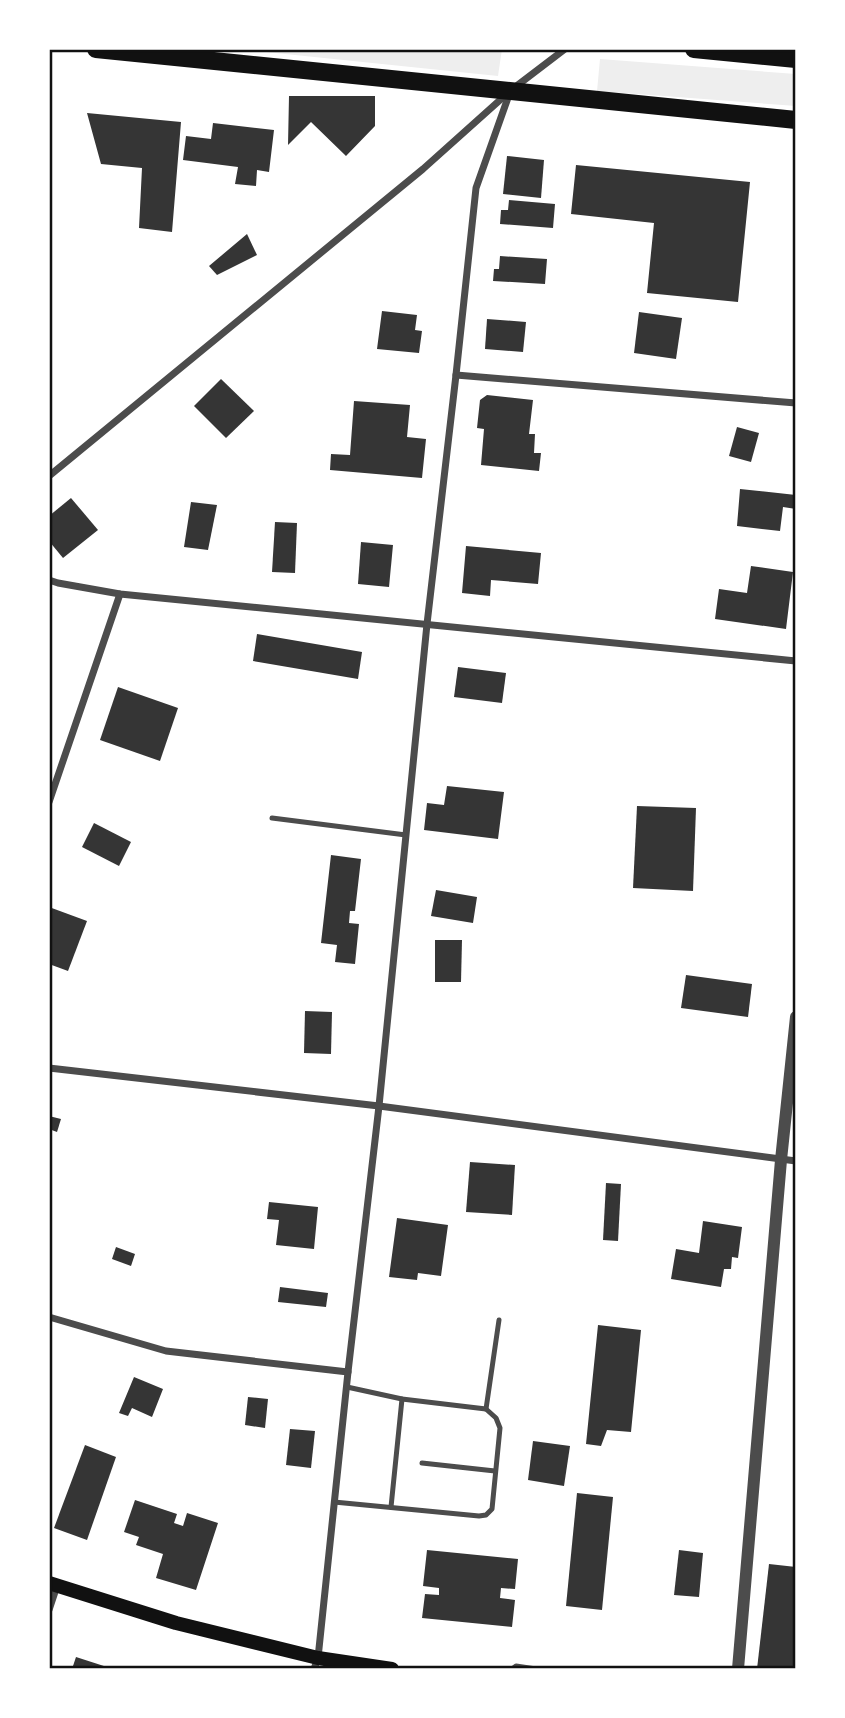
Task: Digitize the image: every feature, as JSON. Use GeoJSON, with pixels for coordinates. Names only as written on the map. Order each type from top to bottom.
{"type":"FeatureCollection","features":[{"type":"Feature","properties":{"kind":"main road"},"geometry":{"type":"LineString","coordinates":[[96,49],[796,120]]}},
{"type":"Feature","properties":{"kind":"main road"},"geometry":{"type":"LineString","coordinates":[[694,49],[796,59]]}},
{"type":"Feature","properties":{"kind":"main road"},"geometry":{"type":"LineString","coordinates":[[53,1585],[316,1664],[392,1669]]}},
{"type":"Feature","properties":{"kind":"street"},"geometry":{"type":"LineString","coordinates":[[49,476],[423,169],[510,91],[565,49]]}},
{"type":"Feature","properties":{"kind":"street"},"geometry":{"type":"LineString","coordinates":[[316,1664],[379,1106],[427,624],[476,188],[510,91]]}},
{"type":"Feature","properties":{"kind":"street"},"geometry":{"type":"LineString","coordinates":[[456,375],[796,403]]}},
{"type":"Feature","properties":{"kind":"street"},"geometry":{"type":"LineString","coordinates":[[49,580],[120,594],[796,661]]}},
{"type":"Feature","properties":{"kind":"street"},"geometry":{"type":"LineString","coordinates":[[49,802],[120,594]]}},
{"type":"Feature","properties":{"kind":"street"},"geometry":{"type":"LineString","coordinates":[[738,1669],[781,1160],[796,1017]]}},
{"type":"Feature","properties":{"kind":"street"},"geometry":{"type":"LineString","coordinates":[[49,1068],[379,1106],[796,1161]]}},
{"type":"Feature","properties":{"kind":"street"},"geometry":{"type":"LineString","coordinates":[[49,1317],[166,1351],[348,1372]]}},
{"type":"Feature","properties":{"kind":"street"},"geometry":{"type":"LineString","coordinates":[[49,1610],[53,1585]]}},
{"type":"Feature","properties":{"kind":"lane"},"geometry":{"type":"LineString","coordinates":[[272,818],[406,835]]}},
{"type":"Feature","properties":{"kind":"lane"},"geometry":{"type":"LineString","coordinates":[[486,1409],[499,1320]]}},
{"type":"Feature","properties":{"kind":"lane"},"geometry":{"type":"LineString","coordinates":[[334,1502],[479,1516],[486,1515],[492,1509],[500,1428],[496,1418],[486,1409],[402,1399],[347,1387]]}},
{"type":"Feature","properties":{"kind":"lane"},"geometry":{"type":"LineString","coordinates":[[391,1507],[402,1399]]}},
{"type":"Feature","properties":{"kind":"lane"},"geometry":{"type":"LineString","coordinates":[[422,1463],[495,1471]]}},
{"type":"Feature","properties":{"kind":"lane"},"geometry":{"type":"LineString","coordinates":[[512,1669],[516,1666],[536,1669]]}},
{"type":"Feature","properties":{"kind":"shaded area"},"geometry":{"type":"Polygon","coordinates":[[[238,49],[502,49],[498,76],[238,49]]]}},
{"type":"Feature","properties":{"kind":"shaded area"},"geometry":{"type":"Polygon","coordinates":[[[600,59],[796,74],[796,106],[597,91],[600,59]]]}},
{"type":"Feature","properties":{"kind":"building"},"geometry":{"type":"Polygon","coordinates":[[[289,96],[375,96],[375,126],[346,156],[311,122],[288,145],[289,96]]]}},
{"type":"Feature","properties":{"kind":"building"},"geometry":{"type":"Polygon","coordinates":[[[87,113],[181,122],[172,232],[139,228],[142,168],[101,164],[87,113]]]}},
{"type":"Feature","properties":{"kind":"building"},"geometry":{"type":"Polygon","coordinates":[[[213,123],[274,130],[269,172],[257,170],[256,186],[235,184],[238,167],[183,160],[186,136],[211,139],[213,123]]]}},
{"type":"Feature","properties":{"kind":"building"},"geometry":{"type":"Polygon","coordinates":[[[507,156],[544,160],[541,198],[503,194],[507,156]]]}},
{"type":"Feature","properties":{"kind":"building"},"geometry":{"type":"Polygon","coordinates":[[[576,165],[750,182],[738,302],[647,293],[654,223],[571,214],[576,165]]]}},
{"type":"Feature","properties":{"kind":"building"},"geometry":{"type":"Polygon","coordinates":[[[509,200],[555,204],[553,228],[500,224],[501,210],[508,210],[509,200]]]}},
{"type":"Feature","properties":{"kind":"building"},"geometry":{"type":"Polygon","coordinates":[[[247,234],[257,255],[217,275],[209,266],[247,234]]]}},
{"type":"Feature","properties":{"kind":"building"},"geometry":{"type":"Polygon","coordinates":[[[500,256],[547,259],[545,284],[493,281],[494,269],[499,269],[500,256]]]}},
{"type":"Feature","properties":{"kind":"building"},"geometry":{"type":"Polygon","coordinates":[[[382,311],[417,315],[415,330],[422,331],[419,353],[377,349],[382,311]]]}},
{"type":"Feature","properties":{"kind":"building"},"geometry":{"type":"Polygon","coordinates":[[[639,312],[682,318],[676,359],[634,353],[639,312]]]}},
{"type":"Feature","properties":{"kind":"building"},"geometry":{"type":"Polygon","coordinates":[[[487,319],[526,322],[523,352],[485,349],[487,319]]]}},
{"type":"Feature","properties":{"kind":"building"},"geometry":{"type":"Polygon","coordinates":[[[221,379],[254,411],[226,438],[194,406],[221,379]]]}},
{"type":"Feature","properties":{"kind":"building"},"geometry":{"type":"Polygon","coordinates":[[[487,395],[533,400],[529,434],[535,434],[534,453],[541,453],[539,471],[481,465],[484,429],[477,428],[480,400],[487,395]]]}},
{"type":"Feature","properties":{"kind":"building"},"geometry":{"type":"Polygon","coordinates":[[[354,401],[410,405],[407,437],[426,439],[422,478],[330,470],[331,454],[350,455],[354,401]]]}},
{"type":"Feature","properties":{"kind":"building"},"geometry":{"type":"Polygon","coordinates":[[[737,427],[759,433],[751,462],[729,456],[737,427]]]}},
{"type":"Feature","properties":{"kind":"building"},"geometry":{"type":"Polygon","coordinates":[[[740,489],[796,495],[796,509],[783,507],[780,531],[737,526],[740,489]]]}},
{"type":"Feature","properties":{"kind":"building"},"geometry":{"type":"Polygon","coordinates":[[[71,498],[98,530],[63,558],[49,541],[49,516],[71,498]]]}},
{"type":"Feature","properties":{"kind":"building"},"geometry":{"type":"Polygon","coordinates":[[[191,502],[217,505],[208,550],[184,547],[191,502]]]}},
{"type":"Feature","properties":{"kind":"building"},"geometry":{"type":"Polygon","coordinates":[[[275,522],[297,523],[295,573],[272,572],[275,522]]]}},
{"type":"Feature","properties":{"kind":"building"},"geometry":{"type":"Polygon","coordinates":[[[361,542],[393,545],[389,587],[358,584],[361,542]]]}},
{"type":"Feature","properties":{"kind":"building"},"geometry":{"type":"Polygon","coordinates":[[[466,546],[541,553],[538,584],[491,580],[490,596],[462,593],[466,546]]]}},
{"type":"Feature","properties":{"kind":"building"},"geometry":{"type":"Polygon","coordinates":[[[751,566],[793,572],[786,629],[715,619],[719,589],[747,593],[751,566]]]}},
{"type":"Feature","properties":{"kind":"building"},"geometry":{"type":"Polygon","coordinates":[[[257,634],[362,652],[358,679],[253,661],[257,634]]]}},
{"type":"Feature","properties":{"kind":"building"},"geometry":{"type":"Polygon","coordinates":[[[458,667],[506,673],[502,703],[454,697],[458,667]]]}},
{"type":"Feature","properties":{"kind":"building"},"geometry":{"type":"Polygon","coordinates":[[[118,687],[178,708],[160,761],[100,740],[118,687]]]}},
{"type":"Feature","properties":{"kind":"building"},"geometry":{"type":"Polygon","coordinates":[[[447,786],[504,792],[498,839],[424,830],[427,803],[444,805],[447,786]]]}},
{"type":"Feature","properties":{"kind":"building"},"geometry":{"type":"Polygon","coordinates":[[[637,806],[696,808],[693,891],[633,888],[637,806]]]}},
{"type":"Feature","properties":{"kind":"building"},"geometry":{"type":"Polygon","coordinates":[[[94,823],[131,842],[119,866],[82,847],[94,823]]]}},
{"type":"Feature","properties":{"kind":"building"},"geometry":{"type":"Polygon","coordinates":[[[331,855],[361,859],[355,911],[350,911],[349,923],[359,924],[355,964],[335,962],[337,945],[321,943],[331,855]]]}},
{"type":"Feature","properties":{"kind":"building"},"geometry":{"type":"Polygon","coordinates":[[[436,890],[477,897],[473,923],[431,916],[436,890]]]}},
{"type":"Feature","properties":{"kind":"building"},"geometry":{"type":"Polygon","coordinates":[[[49,907],[87,921],[68,971],[49,964],[49,907]]]}},
{"type":"Feature","properties":{"kind":"building"},"geometry":{"type":"Polygon","coordinates":[[[435,940],[462,940],[461,982],[435,982],[435,940]]]}},
{"type":"Feature","properties":{"kind":"building"},"geometry":{"type":"Polygon","coordinates":[[[686,975],[752,984],[748,1017],[681,1008],[686,975]]]}},
{"type":"Feature","properties":{"kind":"building"},"geometry":{"type":"Polygon","coordinates":[[[305,1011],[332,1012],[331,1054],[304,1053],[305,1011]]]}},
{"type":"Feature","properties":{"kind":"building"},"geometry":{"type":"Polygon","coordinates":[[[49,1116],[61,1119],[57,1132],[49,1129],[49,1116]]]}},
{"type":"Feature","properties":{"kind":"building"},"geometry":{"type":"Polygon","coordinates":[[[470,1162],[515,1165],[512,1215],[466,1212],[470,1162]]]}},
{"type":"Feature","properties":{"kind":"building"},"geometry":{"type":"Polygon","coordinates":[[[606,1183],[621,1184],[618,1241],[603,1240],[606,1183]]]}},
{"type":"Feature","properties":{"kind":"building"},"geometry":{"type":"Polygon","coordinates":[[[269,1202],[318,1207],[314,1249],[276,1245],[279,1220],[267,1219],[269,1202]]]}},
{"type":"Feature","properties":{"kind":"building"},"geometry":{"type":"Polygon","coordinates":[[[397,1218],[448,1225],[441,1276],[418,1273],[417,1280],[389,1277],[397,1218]]]}},
{"type":"Feature","properties":{"kind":"building"},"geometry":{"type":"Polygon","coordinates":[[[703,1221],[742,1227],[738,1258],[732,1257],[731,1269],[724,1269],[721,1287],[671,1279],[676,1249],[699,1253],[703,1221]]]}},
{"type":"Feature","properties":{"kind":"building"},"geometry":{"type":"Polygon","coordinates":[[[116,1247],[135,1254],[131,1266],[112,1259],[116,1247]]]}},
{"type":"Feature","properties":{"kind":"building"},"geometry":{"type":"Polygon","coordinates":[[[280,1287],[328,1293],[326,1307],[278,1302],[280,1287]]]}},
{"type":"Feature","properties":{"kind":"building"},"geometry":{"type":"Polygon","coordinates":[[[598,1325],[641,1330],[631,1432],[607,1430],[601,1446],[586,1444],[598,1325]]]}},
{"type":"Feature","properties":{"kind":"building"},"geometry":{"type":"Polygon","coordinates":[[[134,1377],[163,1389],[152,1417],[132,1408],[128,1416],[119,1413],[134,1377]]]}},
{"type":"Feature","properties":{"kind":"building"},"geometry":{"type":"Polygon","coordinates":[[[248,1397],[268,1399],[265,1428],[245,1425],[248,1397]]]}},
{"type":"Feature","properties":{"kind":"building"},"geometry":{"type":"Polygon","coordinates":[[[290,1429],[315,1431],[311,1468],[286,1465],[290,1429]]]}},
{"type":"Feature","properties":{"kind":"building"},"geometry":{"type":"Polygon","coordinates":[[[533,1441],[570,1446],[564,1486],[528,1480],[533,1441]]]}},
{"type":"Feature","properties":{"kind":"building"},"geometry":{"type":"Polygon","coordinates":[[[85,1445],[116,1457],[87,1540],[54,1528],[85,1445]]]}},
{"type":"Feature","properties":{"kind":"building"},"geometry":{"type":"Polygon","coordinates":[[[577,1493],[613,1497],[602,1610],[566,1606],[577,1493]]]}},
{"type":"Feature","properties":{"kind":"building"},"geometry":{"type":"Polygon","coordinates":[[[135,1500],[177,1514],[174,1523],[183,1526],[187,1513],[218,1523],[196,1590],[156,1578],[163,1554],[136,1545],[139,1537],[124,1532],[135,1500]]]}},
{"type":"Feature","properties":{"kind":"building"},"geometry":{"type":"Polygon","coordinates":[[[427,1550],[518,1559],[515,1589],[501,1588],[500,1598],[515,1600],[512,1627],[422,1618],[425,1594],[439,1595],[439,1588],[423,1586],[427,1550]]]}},
{"type":"Feature","properties":{"kind":"building"},"geometry":{"type":"Polygon","coordinates":[[[679,1550],[703,1553],[699,1597],[674,1595],[679,1550]]]}},
{"type":"Feature","properties":{"kind":"building"},"geometry":{"type":"Polygon","coordinates":[[[769,1564],[796,1567],[796,1669],[757,1669],[769,1564]]]}},
{"type":"Feature","properties":{"kind":"building"},"geometry":{"type":"Polygon","coordinates":[[[76,1657],[107,1667],[72,1669],[76,1657]]]}}]}
